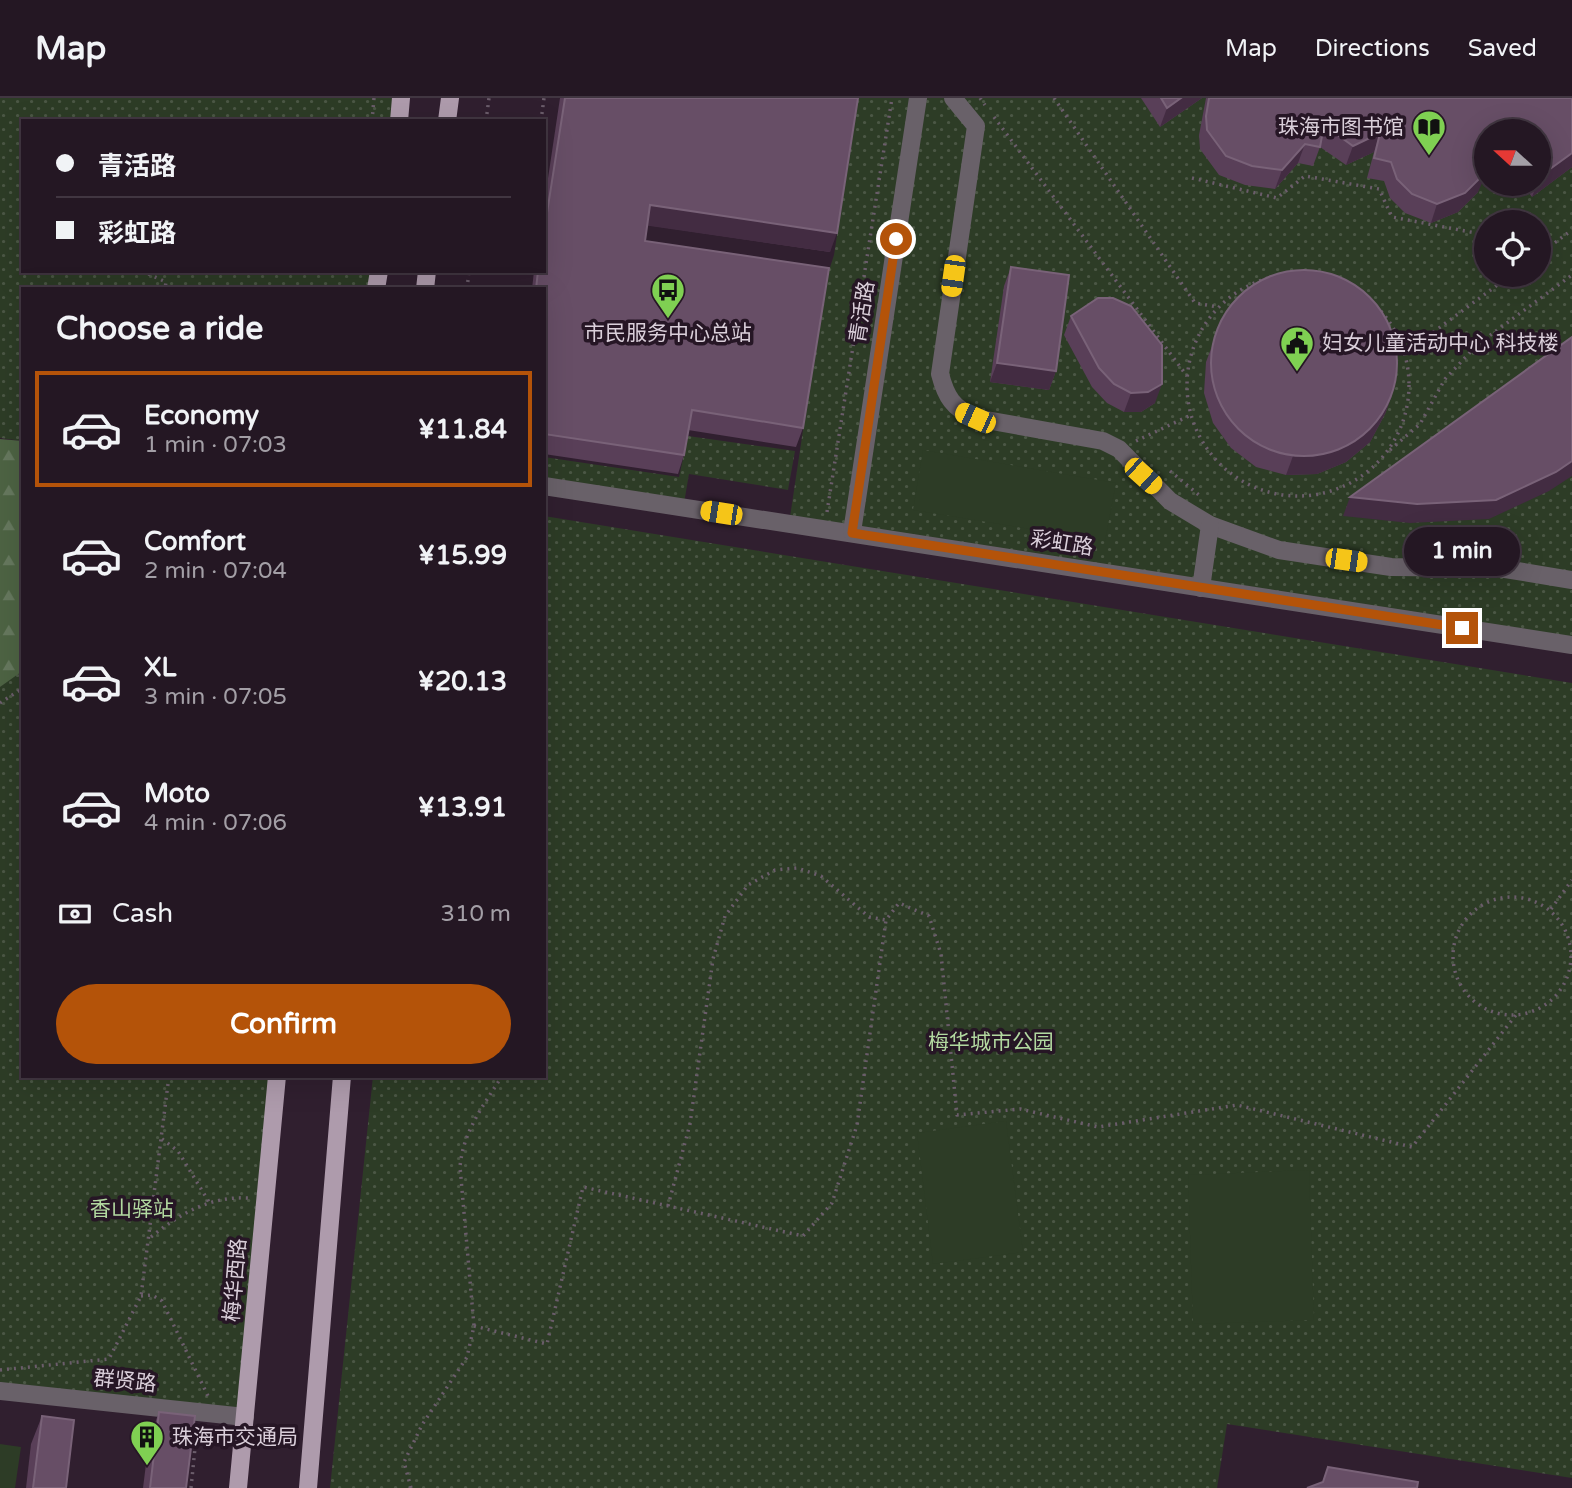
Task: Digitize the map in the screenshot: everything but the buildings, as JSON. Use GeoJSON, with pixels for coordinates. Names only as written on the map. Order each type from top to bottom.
{"type":"FeatureCollection","features":[{"type":"Feature","properties":{"kind":"main road"},"geometry":{"type":"LineString","coordinates":[[399,119],[401,98]]}},
{"type":"Feature","properties":{"kind":"main road"},"geometry":{"type":"LineString","coordinates":[[447,119],[450,98]]}},
{"type":"Feature","properties":{"kind":"main road","name":"梅华西路"},"geometry":{"type":"LineString","coordinates":[[238,1488],[277,1078]]}},
{"type":"Feature","properties":{"kind":"main road"},"geometry":{"type":"LineString","coordinates":[[308,1488],[342,1078]]}},
{"type":"Feature","properties":{"kind":"street","name":"青活路"},"geometry":{"type":"LineString","coordinates":[[852,533],[918,98]]}},
{"type":"Feature","properties":{"kind":"street"},"geometry":{"type":"LineString","coordinates":[[953,98],[975,126],[940,374],[944,392],[952,404],[975,418],[1104,441],[1124,442],[1170,501],[1210,525],[1291,552],[1391,567],[1499,568],[1572,580]]}},
{"type":"Feature","properties":{"kind":"street","name":"彩虹路"},"geometry":{"type":"LineString","coordinates":[[546,486],[1572,645]]}},
{"type":"Feature","properties":{"kind":"street"},"geometry":{"type":"LineString","coordinates":[[1201,588],[1210,525]]}},
{"type":"Feature","properties":{"kind":"street","name":"群贤路"},"geometry":{"type":"LineString","coordinates":[[0,1391],[245,1417]]}},
{"type":"Feature","properties":{"kind":"path"},"geometry":{"type":"LineString","coordinates":[[372,119],[374,98]]}},
{"type":"Feature","properties":{"kind":"path"},"geometry":{"type":"LineString","coordinates":[[486,119],[489,98]]}},
{"type":"Feature","properties":{"kind":"path"},"geometry":{"type":"LineString","coordinates":[[541,119],[544,98]]}},
{"type":"Feature","properties":{"kind":"path"},"geometry":{"type":"LineString","coordinates":[[824,528],[892,98]]}},
{"type":"Feature","properties":{"kind":"path"},"geometry":{"type":"LineString","coordinates":[[980,98],[1187,376]]}},
{"type":"Feature","properties":{"kind":"path"},"geometry":{"type":"LineString","coordinates":[[1054,98],[1195,303],[1219,307]]}},
{"type":"Feature","properties":{"kind":"path"},"geometry":{"type":"LineString","coordinates":[[991,130],[993,116]]}},
{"type":"Feature","properties":{"kind":"path"},"geometry":{"type":"LineString","coordinates":[[1192,178],[1277,198],[1305,176],[1380,188],[1392,217],[1474,233]]}},
{"type":"Feature","properties":{"kind":"path"},"geometry":{"type":"LineString","coordinates":[[1551,244],[1572,230]]}},
{"type":"Feature","properties":{"kind":"path"},"geometry":{"type":"LineString","coordinates":[[146,273],[166,282],[166,287]]}},
{"type":"Feature","properties":{"kind":"path"},"geometry":{"type":"LineString","coordinates":[[1386,453],[1403,423],[1409,388],[1405,353],[1388,319],[1360,292],[1325,277],[1287,274],[1250,285],[1219,307],[1197,339],[1187,376],[1191,415],[1205,447],[1229,473],[1259,490],[1293,497],[1328,493],[1360,478],[1420,424],[1445,379],[1478,345],[1572,275]]}},
{"type":"Feature","properties":{"kind":"path"},"geometry":{"type":"LineString","coordinates":[[1405,353],[1495,287]]}},
{"type":"Feature","properties":{"kind":"path"},"geometry":{"type":"LineString","coordinates":[[1124,442],[1138,440],[1191,415]]}},
{"type":"Feature","properties":{"kind":"path"},"geometry":{"type":"LineString","coordinates":[[1124,442],[1138,440]]}},
{"type":"Feature","properties":{"kind":"path"},"geometry":{"type":"LineString","coordinates":[[1138,440],[1148,449]]}},
{"type":"Feature","properties":{"kind":"path"},"geometry":{"type":"LineString","coordinates":[[1167,469],[1205,499]]}},
{"type":"Feature","properties":{"kind":"path"},"geometry":{"type":"LineString","coordinates":[[0,704],[21,689]]}},
{"type":"Feature","properties":{"kind":"path"},"geometry":{"type":"LineString","coordinates":[[668,1206],[690,1124],[713,959],[725,916],[748,885],[775,870],[797,868],[821,876],[869,917],[886,920]]}},
{"type":"Feature","properties":{"kind":"path"},"geometry":{"type":"LineString","coordinates":[[1550,910],[1572,880]]}},
{"type":"Feature","properties":{"kind":"path"},"geometry":{"type":"LineString","coordinates":[[1516,896],[1535,900],[1550,910],[1563,924],[1570,942],[1571,963],[1565,982],[1553,999],[1536,1010],[1516,1015],[1496,1013],[1477,1005],[1463,990],[1453,962],[1456,934],[1465,918],[1480,905],[1497,897],[1516,896]]}},
{"type":"Feature","properties":{"kind":"path"},"geometry":{"type":"LineString","coordinates":[[474,1326],[547,1344],[583,1188],[803,1236],[832,1203],[857,1125],[886,920],[898,903],[929,916],[941,954],[957,1115],[1020,1109],[1098,1127],[1237,1105],[1412,1147],[1516,1015]]}},
{"type":"Feature","properties":{"kind":"path"},"geometry":{"type":"LineString","coordinates":[[0,1370],[109,1359],[141,1296],[169,1078]]}},
{"type":"Feature","properties":{"kind":"path"},"geometry":{"type":"LineString","coordinates":[[411,1488],[404,1462],[422,1424],[467,1357],[474,1326],[460,1167],[461,1148],[467,1133],[501,1078]]}},
{"type":"Feature","properties":{"kind":"path"},"geometry":{"type":"LineString","coordinates":[[162,1139],[178,1151],[209,1202]]}},
{"type":"Feature","properties":{"kind":"path"},"geometry":{"type":"LineString","coordinates":[[150,1237],[177,1216],[224,1197],[265,1200]]}},
{"type":"Feature","properties":{"kind":"path"},"geometry":{"type":"LineString","coordinates":[[141,1296],[152,1295],[162,1301],[207,1413],[191,1488]]}},
{"type":"Feature","properties":{"kind":"green space"},"geometry":{"type":"Polygon","coordinates":[[[0,98],[400,98],[398,119],[21,119],[21,273],[378,273],[376,287],[21,287],[21,441],[0,438],[0,98]]]}},
{"type":"Feature","properties":{"kind":"green space"},"geometry":{"type":"Polygon","coordinates":[[[858,98],[913,98],[848,525],[790,517],[825,283],[834,255],[858,98]]]}},
{"type":"Feature","properties":{"kind":"green space"},"geometry":{"type":"Polygon","coordinates":[[[918,98],[1572,98],[1572,645],[852,532],[918,98]]]}},
{"type":"Feature","properties":{"kind":"green space"},"geometry":{"type":"Polygon","coordinates":[[[688,436],[795,451],[788,490],[689,474],[684,503],[546,483],[546,457],[679,477],[688,436]]]}},
{"type":"Feature","properties":{"kind":"green space"},"geometry":{"type":"Polygon","coordinates":[[[0,439],[21,441],[21,672],[0,687],[0,439]]]}},
{"type":"Feature","properties":{"kind":"green space"},"geometry":{"type":"Polygon","coordinates":[[[923,450],[1116,483],[1105,541],[913,510],[923,450]]]}},
{"type":"Feature","properties":{"kind":"green space","name":"梅华城市公园"},"geometry":{"type":"Polygon","coordinates":[[[546,516],[1572,683],[1572,1478],[1227,1424],[1217,1488],[330,1488],[373,1078],[546,1078],[546,516]]]}},
{"type":"Feature","properties":{"kind":"green space","name":"香山驿站"},"geometry":{"type":"Polygon","coordinates":[[[21,670],[21,1078],[277,1078],[244,1416],[0,1391],[0,687],[21,670]]]}},
{"type":"Feature","properties":{"kind":"green space"},"geometry":{"type":"Polygon","coordinates":[[[1006,1121],[1023,1252],[933,1264],[917,1133],[1006,1121]]]}},
{"type":"Feature","properties":{"kind":"green space"},"geometry":{"type":"Polygon","coordinates":[[[1309,1170],[1314,1320],[1193,1324],[1188,1175],[1309,1170]]]}},
{"type":"Feature","properties":{"kind":"green space"},"geometry":{"type":"Polygon","coordinates":[[[0,1444],[21,1447],[15,1488],[0,1488],[0,1444]]]}},
{"type":"Feature","properties":{"kind":"place","name":"珠海市图书馆"},"geometry":{"type":"Point","coordinates":[1429,157]}},
{"type":"Feature","properties":{"kind":"place","name":"市民服务中心总站"},"geometry":{"type":"Point","coordinates":[668,320]}},
{"type":"Feature","properties":{"kind":"place","name":"妇女儿童活动中心 科技楼"},"geometry":{"type":"Point","coordinates":[1297,373]}},
{"type":"Feature","properties":{"kind":"place","name":"珠海市交通局"},"geometry":{"type":"Point","coordinates":[147,1467]}},
{"type":"Feature","properties":{"kind":"route"},"geometry":{"type":"LineString","coordinates":[[896,239],[852,533],[1462,628]]}}]}
